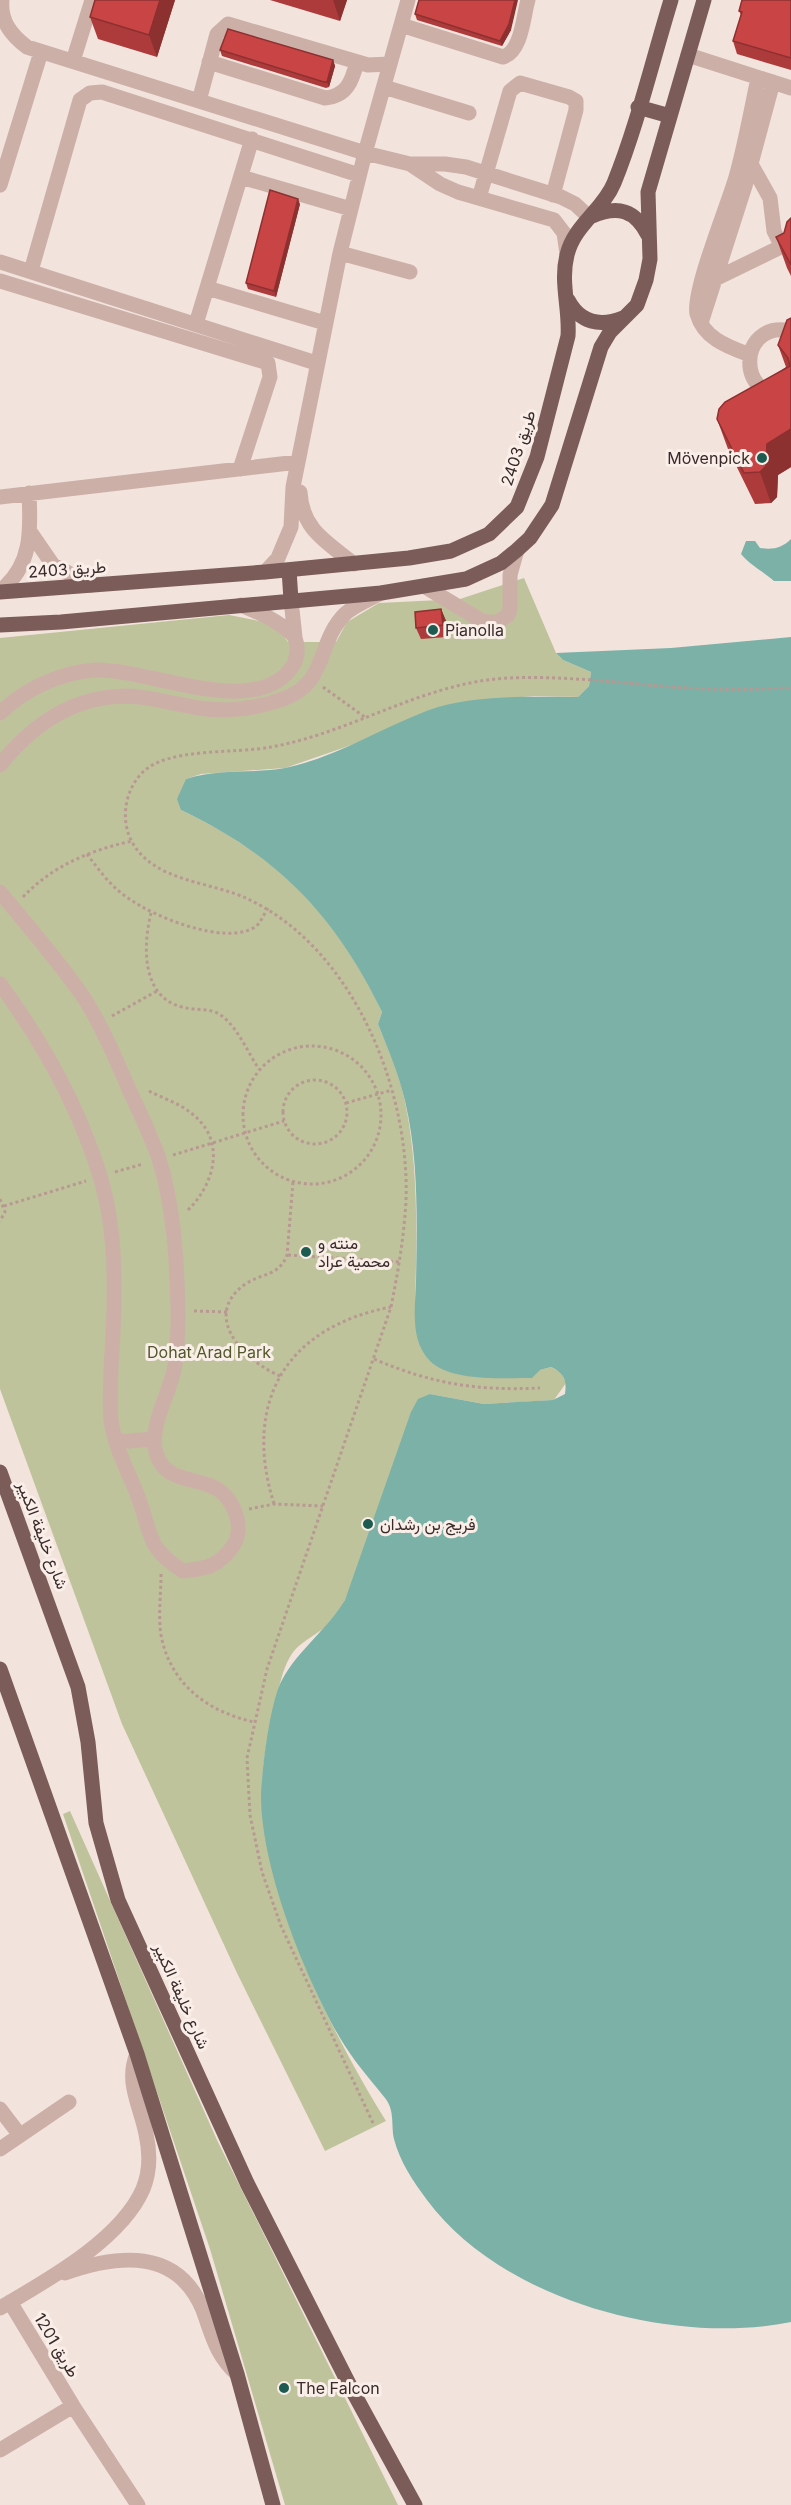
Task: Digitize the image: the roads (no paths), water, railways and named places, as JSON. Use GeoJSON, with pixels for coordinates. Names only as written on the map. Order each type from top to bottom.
{"type":"FeatureCollection","features":[{"type":"Feature","properties":{"kind":"main road","name":"طريق 2403"},"geometry":{"type":"LineString","coordinates":[[0,592],[354,564],[451,551],[489,534],[517,507],[537,457],[568,336],[569,316],[564,278],[567,254],[577,230],[613,185],[671,0]]}},
{"type":"Feature","properties":{"kind":"main road"},"geometry":{"type":"LineString","coordinates":[[0,624],[61,622],[381,593],[466,579],[501,563],[518,550],[530,538],[552,505],[601,347],[610,332],[637,305],[646,280],[650,239],[647,214],[648,192],[704,0]]}},
{"type":"Feature","properties":{"kind":"main road"},"geometry":{"type":"LineString","coordinates":[[638,107],[670,116]]}},
{"type":"Feature","properties":{"kind":"main road"},"geometry":{"type":"LineString","coordinates":[[589,217],[607,210],[626,212],[641,222],[650,239]]}},
{"type":"Feature","properties":{"kind":"main road"},"geometry":{"type":"LineString","coordinates":[[566,294],[574,311],[589,321],[607,324],[625,318]]}},
{"type":"Feature","properties":{"kind":"main road"},"geometry":{"type":"LineString","coordinates":[[289,570],[291,600]]}},
{"type":"Feature","properties":{"kind":"main road","name":"شارع خليفة الكبير"},"geometry":{"type":"LineString","coordinates":[[0,1472],[78,1687],[88,1742],[96,1822],[118,1900],[247,2183],[351,2388],[415,2505]]}},
{"type":"Feature","properties":{"kind":"main road"},"geometry":{"type":"LineString","coordinates":[[0,1669],[137,2054],[237,2374],[273,2505]]}},
{"type":"Feature","properties":{"kind":"street"},"geometry":{"type":"LineString","coordinates":[[2,0],[1,12],[10,31],[27,47],[365,153],[410,164],[445,164],[486,173],[575,204],[589,217]]}},
{"type":"Feature","properties":{"kind":"street"},"geometry":{"type":"LineString","coordinates":[[73,61],[92,0]]}},
{"type":"Feature","properties":{"kind":"street"},"geometry":{"type":"LineString","coordinates":[[266,572],[286,543],[297,513],[298,462],[316,363],[365,153],[408,0]]}},
{"type":"Feature","properties":{"kind":"street"},"geometry":{"type":"LineString","coordinates":[[401,25],[503,57],[513,51],[517,44],[528,0]]}},
{"type":"Feature","properties":{"kind":"street"},"geometry":{"type":"LineString","coordinates":[[199,101],[219,29],[228,24],[357,62],[390,64]]}},
{"type":"Feature","properties":{"kind":"street"},"geometry":{"type":"LineString","coordinates":[[0,185],[41,52]]}},
{"type":"Feature","properties":{"kind":"street"},"geometry":{"type":"LineString","coordinates":[[688,55],[791,88]]}},
{"type":"Feature","properties":{"kind":"street"},"geometry":{"type":"LineString","coordinates":[[209,62],[325,98],[337,96],[346,89],[357,62]]}},
{"type":"Feature","properties":{"kind":"street"},"geometry":{"type":"LineString","coordinates":[[750,355],[717,341],[701,323],[696,299],[716,257],[751,164],[765,80]]}},
{"type":"Feature","properties":{"kind":"street"},"geometry":{"type":"LineString","coordinates":[[479,198],[513,88],[524,83],[569,96],[576,101],[576,110],[553,195]]}},
{"type":"Feature","properties":{"kind":"street"},"geometry":{"type":"LineString","coordinates":[[384,87],[469,113]]}},
{"type":"Feature","properties":{"kind":"street"},"geometry":{"type":"LineString","coordinates":[[31,271],[80,100],[85,95],[102,92],[360,175]]}},
{"type":"Feature","properties":{"kind":"street"},"geometry":{"type":"LineString","coordinates":[[196,324],[252,139]]}},
{"type":"Feature","properties":{"kind":"street"},"geometry":{"type":"LineString","coordinates":[[701,323],[715,279],[716,257],[754,147]]}},
{"type":"Feature","properties":{"kind":"street"},"geometry":{"type":"LineString","coordinates":[[410,164],[440,184],[554,220],[564,233],[567,254]]}},
{"type":"Feature","properties":{"kind":"street"},"geometry":{"type":"LineString","coordinates":[[715,279],[786,245],[774,231],[770,198],[751,164]]}},
{"type":"Feature","properties":{"kind":"street"},"geometry":{"type":"LineString","coordinates":[[241,177],[351,209]]}},
{"type":"Feature","properties":{"kind":"street"},"geometry":{"type":"LineString","coordinates":[[340,253],[410,272]]}},
{"type":"Feature","properties":{"kind":"street"},"geometry":{"type":"LineString","coordinates":[[0,261],[316,363]]}},
{"type":"Feature","properties":{"kind":"street"},"geometry":{"type":"LineString","coordinates":[[0,281],[267,363],[270,377],[240,469]]}},
{"type":"Feature","properties":{"kind":"street"},"geometry":{"type":"LineString","coordinates":[[207,288],[325,323]]}},
{"type":"Feature","properties":{"kind":"street"},"geometry":{"type":"LineString","coordinates":[[791,331],[780,329],[762,336],[750,355],[749,369],[758,385],[774,394],[791,393]]}},
{"type":"Feature","properties":{"kind":"street"},"geometry":{"type":"LineString","coordinates":[[0,497],[298,462]]}},
{"type":"Feature","properties":{"kind":"street"},"geometry":{"type":"LineString","coordinates":[[0,592],[21,568],[31,533],[29,493]]}},
{"type":"Feature","properties":{"kind":"street"},"geometry":{"type":"LineString","coordinates":[[297,513],[317,535],[354,564]]}},
{"type":"Feature","properties":{"kind":"street"},"geometry":{"type":"LineString","coordinates":[[31,533],[53,565],[91,585]]}},
{"type":"Feature","properties":{"kind":"street"},"geometry":{"type":"LineString","coordinates":[[424,586],[482,621],[496,623],[508,615],[510,609],[510,575],[518,550]]}},
{"type":"Feature","properties":{"kind":"street"},"geometry":{"type":"LineString","coordinates":[[0,765],[35,726],[63,710],[95,699],[127,696],[202,708],[257,707],[282,700],[301,690],[317,673],[330,635],[346,613],[381,593]]}},
{"type":"Feature","properties":{"kind":"street"},"geometry":{"type":"LineString","coordinates":[[0,713],[30,689],[60,677],[93,670],[123,672],[200,688],[231,691],[253,689],[272,683],[293,665],[298,654],[291,600]]}},
{"type":"Feature","properties":{"kind":"street"},"geometry":{"type":"LineString","coordinates":[[241,605],[278,622],[295,637]]}},
{"type":"Feature","properties":{"kind":"street"},"geometry":{"type":"LineString","coordinates":[[0,892],[83,997],[124,1078],[159,1159],[172,1224],[177,1311],[174,1368],[154,1439],[156,1452],[166,1469],[183,1480],[212,1486],[227,1498],[236,1514],[238,1530],[235,1544],[222,1560],[207,1569],[183,1571],[162,1557],[151,1541],[111,1422],[115,1300],[111,1235],[100,1177],[61,1080],[28,1021],[0,984]]}},
{"type":"Feature","properties":{"kind":"street"},"geometry":{"type":"LineString","coordinates":[[117,1442],[154,1439]]}},
{"type":"Feature","properties":{"kind":"street"},"geometry":{"type":"LineString","coordinates":[[5,2305],[51,2278],[113,2228],[143,2189],[148,2154],[146,2131],[132,2085],[137,2054]]}},
{"type":"Feature","properties":{"kind":"street"},"geometry":{"type":"LineString","coordinates":[[0,2149],[69,2102]]}},
{"type":"Feature","properties":{"kind":"street"},"geometry":{"type":"LineString","coordinates":[[0,2109],[19,2134]]}},
{"type":"Feature","properties":{"kind":"street"},"geometry":{"type":"LineString","coordinates":[[51,2278],[108,2260],[137,2260],[165,2268],[177,2276],[196,2298],[215,2349],[237,2374]]}},
{"type":"Feature","properties":{"kind":"street","name":"طريق 1201"},"geometry":{"type":"LineString","coordinates":[[5,2305],[138,2505]]}},
{"type":"Feature","properties":{"kind":"street"},"geometry":{"type":"LineString","coordinates":[[0,2450],[73,2406]]}},
{"type":"Feature","properties":{"kind":"water"},"geometry":{"type":"Polygon","coordinates":[[[791,539],[791,581],[774,581],[741,554],[746,541],[755,541],[760,548],[769,549],[777,548],[791,539]]]}},
{"type":"Feature","properties":{"kind":"water"},"geometry":{"type":"Polygon","coordinates":[[[791,637],[791,2322],[744,2328],[694,2327],[643,2321],[592,2308],[544,2289],[499,2265],[459,2235],[427,2200],[408,2171],[394,2139],[388,2103],[340,2038],[312,1984],[287,1920],[268,1855],[263,1824],[261,1795],[270,1719],[282,1680],[304,1649],[330,1621],[345,1600],[411,1412],[418,1399],[430,1394],[484,1404],[553,1400],[565,1394],[565,1385],[562,1374],[551,1367],[540,1370],[532,1378],[464,1376],[439,1368],[424,1353],[419,1344],[415,1324],[417,1215],[413,1146],[403,1091],[378,1024],[382,1012],[364,977],[344,946],[300,892],[247,847],[181,810],[177,799],[186,779],[210,773],[273,770],[304,763],[340,750],[411,717],[446,705],[503,697],[578,697],[589,686],[591,672],[563,660],[556,653],[671,648],[791,637]]]}},
{"type":"Feature","properties":{"kind":"place","name":"Mövenpick"},"geometry":{"type":"Point","coordinates":[762,458]}},
{"type":"Feature","properties":{"kind":"place","name":"Pianolla"},"geometry":{"type":"Point","coordinates":[433,630]}},
{"type":"Feature","properties":{"kind":"place","name":"منته و محمية عراد"},"geometry":{"type":"Point","coordinates":[306,1252]}},
{"type":"Feature","properties":{"kind":"place","name":"فريج بن رشدان"},"geometry":{"type":"Point","coordinates":[368,1524]}},
{"type":"Feature","properties":{"kind":"place","name":"The Falcon"},"geometry":{"type":"Point","coordinates":[284,2388]}},
{"type":"Feature","properties":{"kind":"park label","name":"Dohat Arad Park"},"geometry":{"type":"Point","coordinates":[209,1352]}}]}
